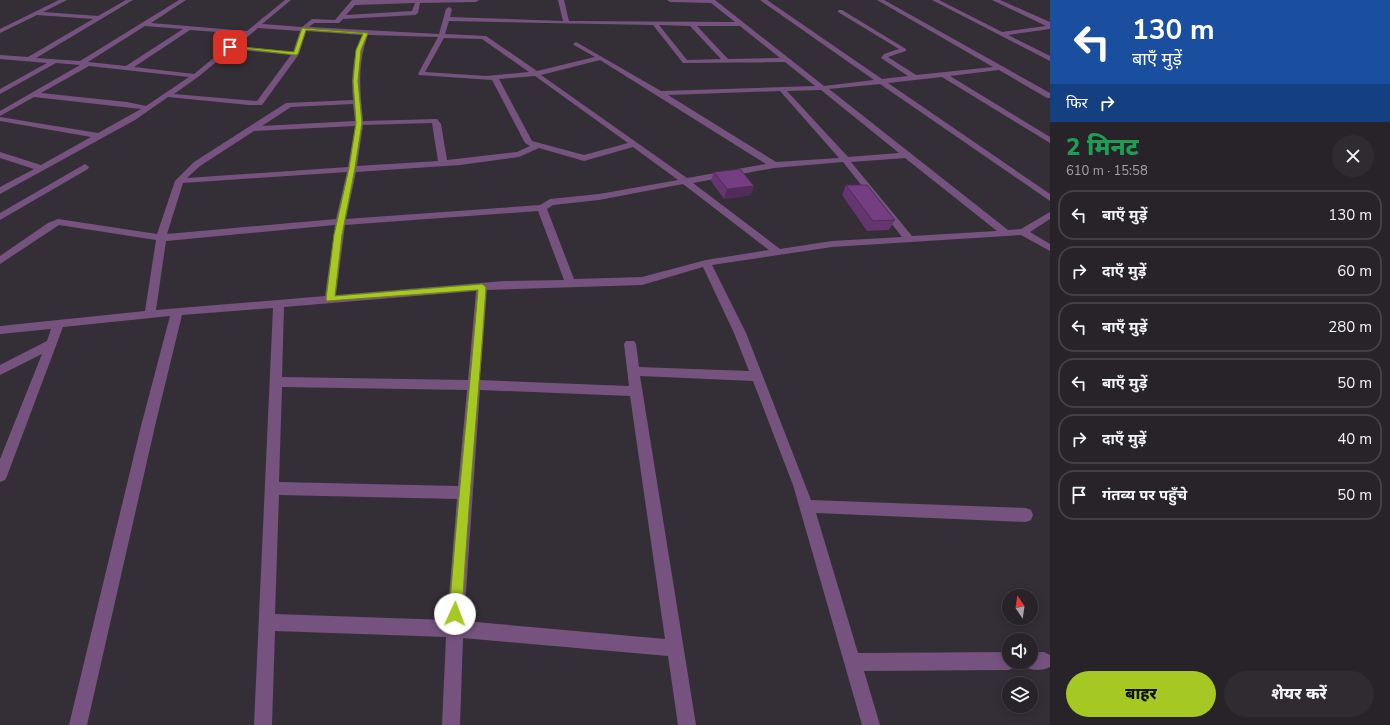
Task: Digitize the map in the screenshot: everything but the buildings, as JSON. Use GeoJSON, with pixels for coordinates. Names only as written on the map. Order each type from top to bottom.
{"type":"FeatureCollection","features":[{"type":"Feature","properties":{"kind":"street"},"geometry":{"type":"LineString","coordinates":[[0,31],[64,0]]}},
{"type":"Feature","properties":{"kind":"street"},"geometry":{"type":"LineString","coordinates":[[29,59],[130,0]]}},
{"type":"Feature","properties":{"kind":"street"},"geometry":{"type":"LineString","coordinates":[[0,114],[34,95],[183,0]]}},
{"type":"Feature","properties":{"kind":"street"},"geometry":{"type":"LineString","coordinates":[[0,191],[146,108],[196,76],[288,0]]}},
{"type":"Feature","properties":{"kind":"street"},"geometry":{"type":"LineString","coordinates":[[167,95],[259,103],[296,54],[304,29],[312,21],[337,22],[354,1],[476,0]]}},
{"type":"Feature","properties":{"kind":"street"},"geometry":{"type":"LineString","coordinates":[[561,0],[566,23]]}},
{"type":"Feature","properties":{"kind":"street"},"geometry":{"type":"LineString","coordinates":[[670,0],[711,0],[785,60],[1006,233]]}},
{"type":"Feature","properties":{"kind":"street"},"geometry":{"type":"LineString","coordinates":[[763,0],[1050,198]]}},
{"type":"Feature","properties":{"kind":"street"},"geometry":{"type":"LineString","coordinates":[[880,0],[1050,96]]}},
{"type":"Feature","properties":{"kind":"street"},"geometry":{"type":"LineString","coordinates":[[935,0],[1050,59]]}},
{"type":"Feature","properties":{"kind":"street"},"geometry":{"type":"LineString","coordinates":[[995,0],[1050,24],[1050,27],[1001,34]]}},
{"type":"Feature","properties":{"kind":"street"},"geometry":{"type":"LineString","coordinates":[[341,16],[416,14],[418,1]]}},
{"type":"Feature","properties":{"kind":"street"},"geometry":{"type":"LineString","coordinates":[[450,9],[442,35],[421,74],[494,77],[535,74],[601,58]]}},
{"type":"Feature","properties":{"kind":"street"},"geometry":{"type":"LineString","coordinates":[[840,11],[904,50],[886,55],[884,58],[915,78]]}},
{"type":"Feature","properties":{"kind":"street"},"geometry":{"type":"LineString","coordinates":[[38,13],[100,18]]}},
{"type":"Feature","properties":{"kind":"street"},"geometry":{"type":"LineString","coordinates":[[1032,17],[1049,15]]}},
{"type":"Feature","properties":{"kind":"street"},"geometry":{"type":"LineString","coordinates":[[447,19],[566,23],[740,24]]}},
{"type":"Feature","properties":{"kind":"street"},"geometry":{"type":"LineString","coordinates":[[0,23],[13,25]]}},
{"type":"Feature","properties":{"kind":"street"},"geometry":{"type":"LineString","coordinates":[[654,23],[685,62],[785,60]]}},
{"type":"Feature","properties":{"kind":"street"},"geometry":{"type":"LineString","coordinates":[[145,24],[187,29],[248,33]]}},
{"type":"Feature","properties":{"kind":"street"},"geometry":{"type":"LineString","coordinates":[[692,24],[725,60]]}},
{"type":"Feature","properties":{"kind":"street"},"geometry":{"type":"LineString","coordinates":[[258,26],[366,33],[484,37],[686,182],[778,252]]}},
{"type":"Feature","properties":{"kind":"street"},"geometry":{"type":"LineString","coordinates":[[128,68],[165,45],[187,29]]}},
{"type":"Feature","properties":{"kind":"street"},"geometry":{"type":"LineString","coordinates":[[330,299],[340,222],[352,168],[359,123],[355,81],[359,50],[366,33]]}},
{"type":"Feature","properties":{"kind":"street"},"geometry":{"type":"LineString","coordinates":[[576,44],[660,93],[774,165]]}},
{"type":"Feature","properties":{"kind":"street"},"geometry":{"type":"LineString","coordinates":[[230,47],[296,54]]}},
{"type":"Feature","properties":{"kind":"street"},"geometry":{"type":"LineString","coordinates":[[0,56],[53,62],[84,63],[196,76]]}},
{"type":"Feature","properties":{"kind":"street"},"geometry":{"type":"LineString","coordinates":[[0,62],[10,57]]}},
{"type":"Feature","properties":{"kind":"street"},"geometry":{"type":"LineString","coordinates":[[0,92],[53,62]]}},
{"type":"Feature","properties":{"kind":"street"},"geometry":{"type":"LineString","coordinates":[[660,93],[783,91],[881,82],[1000,68]]}},
{"type":"Feature","properties":{"kind":"street"},"geometry":{"type":"LineString","coordinates":[[944,75],[1050,141]]}},
{"type":"Feature","properties":{"kind":"street"},"geometry":{"type":"LineString","coordinates":[[494,77],[529,143],[584,158],[634,144]]}},
{"type":"Feature","properties":{"kind":"street"},"geometry":{"type":"LineString","coordinates":[[783,91],[844,158],[909,239]]}},
{"type":"Feature","properties":{"kind":"street"},"geometry":{"type":"LineString","coordinates":[[34,95],[127,104],[146,108]]}},
{"type":"Feature","properties":{"kind":"street"},"geometry":{"type":"LineString","coordinates":[[150,314],[160,238],[179,181],[197,164],[289,105],[357,102]]}},
{"type":"Feature","properties":{"kind":"street"},"geometry":{"type":"LineString","coordinates":[[0,108],[9,109]]}},
{"type":"Feature","properties":{"kind":"street"},"geometry":{"type":"LineString","coordinates":[[0,119],[98,136]]}},
{"type":"Feature","properties":{"kind":"street"},"geometry":{"type":"LineString","coordinates":[[249,130],[359,123],[434,121],[437,124],[443,163]]}},
{"type":"Feature","properties":{"kind":"street"},"geometry":{"type":"LineString","coordinates":[[179,181],[352,168],[443,163],[519,154],[539,145]]}},
{"type":"Feature","properties":{"kind":"street"},"geometry":{"type":"LineString","coordinates":[[0,155],[41,168]]}},
{"type":"Feature","properties":{"kind":"street"},"geometry":{"type":"LineString","coordinates":[[0,261],[51,225],[58,222],[160,238],[340,222],[542,208],[550,202],[599,197],[774,165],[844,158],[906,155]]}},
{"type":"Feature","properties":{"kind":"street"},"geometry":{"type":"LineString","coordinates":[[0,217],[85,167]]}},
{"type":"Feature","properties":{"kind":"street"},"geometry":{"type":"LineString","coordinates":[[542,208],[570,282]]}},
{"type":"Feature","properties":{"kind":"street"},"geometry":{"type":"LineString","coordinates":[[0,330],[150,314],[482,287],[570,282],[642,281],[706,263],[832,244],[1023,232],[1050,215]]}},
{"type":"Feature","properties":{"kind":"street"},"geometry":{"type":"LineString","coordinates":[[1023,232],[1050,248]]}},
{"type":"Feature","properties":{"kind":"street"},"geometry":{"type":"LineString","coordinates":[[706,263],[740,333],[800,485],[870,725]]}},
{"type":"Feature","properties":{"kind":"street"},"geometry":{"type":"LineString","coordinates":[[451,725],[455,628],[464,492],[475,385],[482,287]]}},
{"type":"Feature","properties":{"kind":"street"},"geometry":{"type":"LineString","coordinates":[[263,725],[279,303]]}},
{"type":"Feature","properties":{"kind":"street"},"geometry":{"type":"LineString","coordinates":[[78,725],[177,312]]}},
{"type":"Feature","properties":{"kind":"street"},"geometry":{"type":"LineString","coordinates":[[0,476],[59,323]]}},
{"type":"Feature","properties":{"kind":"street"},"geometry":{"type":"LineString","coordinates":[[0,370],[52,344]]}},
{"type":"Feature","properties":{"kind":"street"},"geometry":{"type":"LineString","coordinates":[[630,344],[674,648],[687,725]]}},
{"type":"Feature","properties":{"kind":"street"},"geometry":{"type":"LineString","coordinates":[[633,371],[757,376]]}},
{"type":"Feature","properties":{"kind":"street"},"geometry":{"type":"LineString","coordinates":[[277,382],[475,385],[636,391]]}},
{"type":"Feature","properties":{"kind":"street"},"geometry":{"type":"LineString","coordinates":[[273,488],[464,492]]}},
{"type":"Feature","properties":{"kind":"street"},"geometry":{"type":"LineString","coordinates":[[806,506],[1026,515]]}},
{"type":"Feature","properties":{"kind":"street"},"geometry":{"type":"LineString","coordinates":[[267,622],[455,628],[674,648]]}},
{"type":"Feature","properties":{"kind":"street"},"geometry":{"type":"LineString","coordinates":[[852,662],[1002,661]]}},
{"type":"Feature","properties":{"kind":"route"},"geometry":{"type":"LineString","coordinates":[[230,47],[296,54],[304,29],[366,33],[359,50],[355,81],[359,123],[352,168],[338,235],[330,299],[482,287],[473,411],[464,492],[455,614]]}}]}
